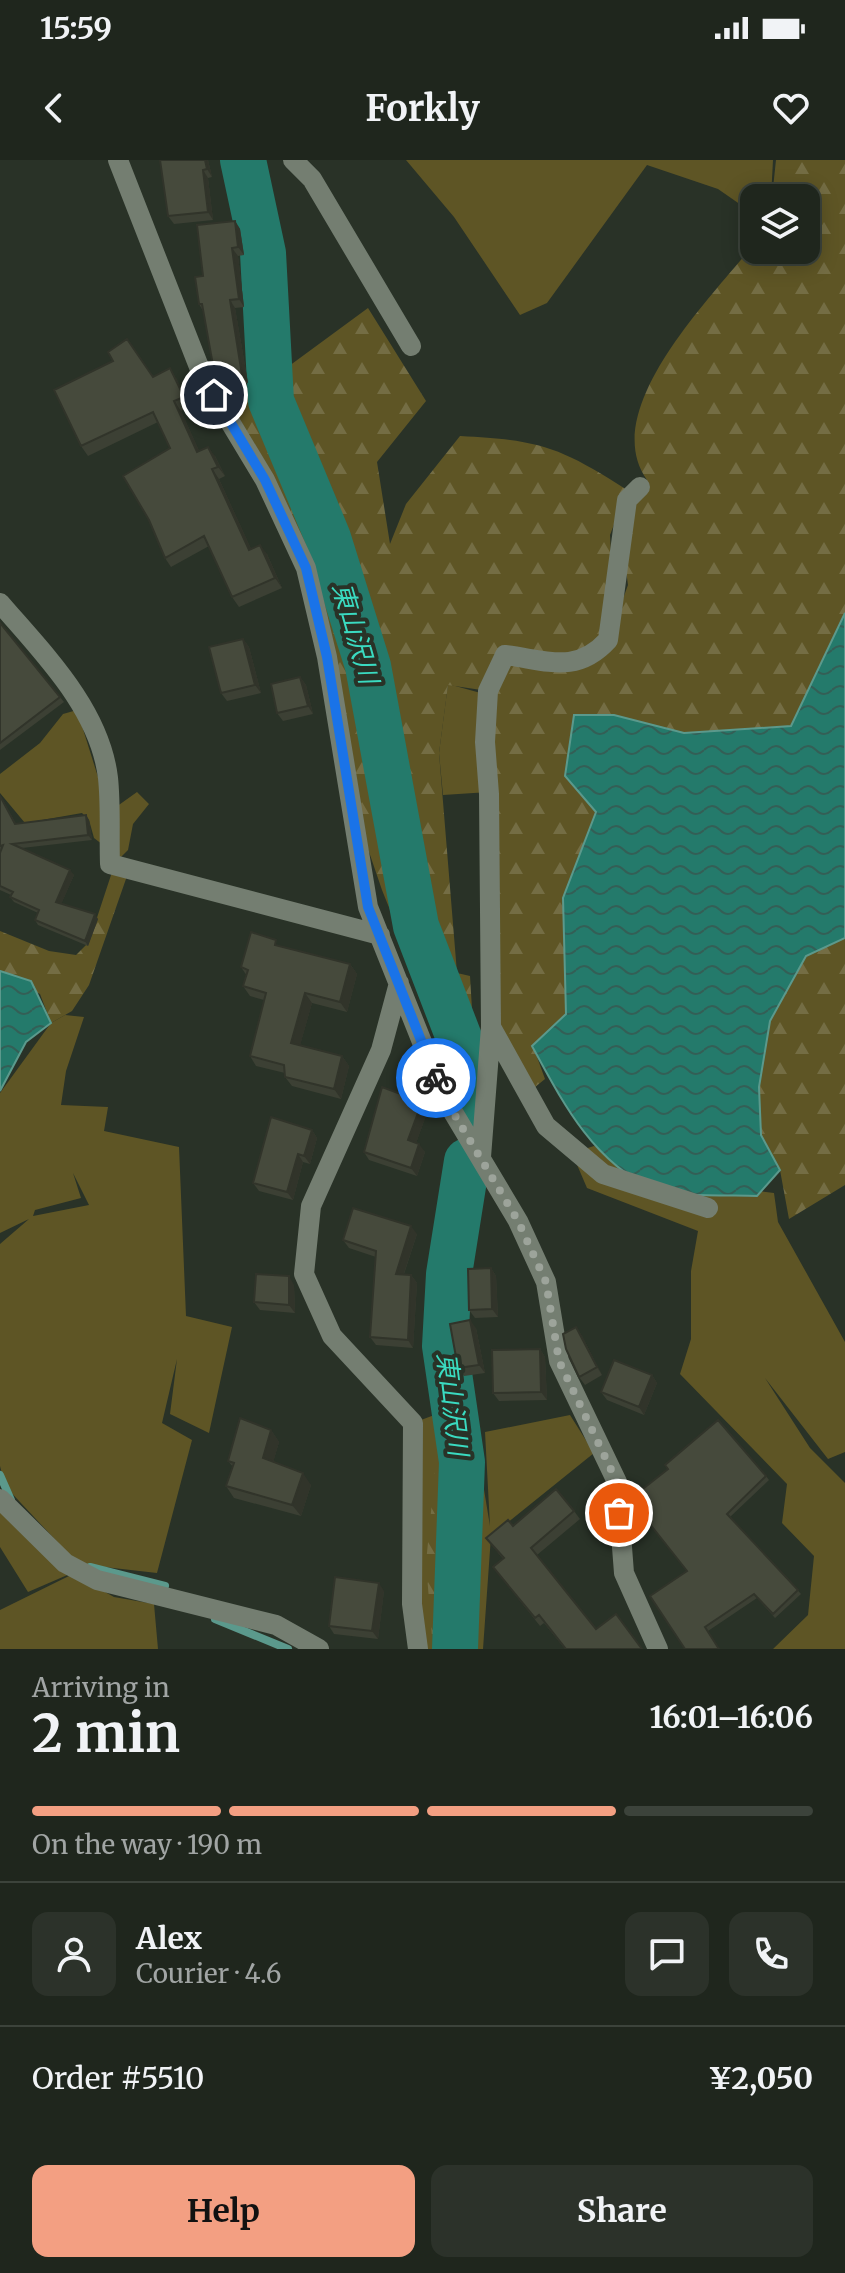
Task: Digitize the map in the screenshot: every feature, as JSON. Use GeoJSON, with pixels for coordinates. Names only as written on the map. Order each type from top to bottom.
{"type":"FeatureCollection","features":[{"type":"Feature","properties":{"kind":"street"},"geometry":{"type":"LineString","coordinates":[[118,160],[203,377],[265,480],[306,568],[327,657],[368,907],[444,1097],[518,1221],[546,1282],[559,1361],[617,1482],[624,1573],[658,1649]]}},
{"type":"Feature","properties":{"kind":"street"},"geometry":{"type":"LineString","coordinates":[[293,160],[312,179],[411,346]]}},
{"type":"Feature","properties":{"kind":"street"},"geometry":{"type":"LineString","coordinates":[[481,1157],[491,1027],[489,794],[485,742],[488,691],[505,655],[563,665],[597,653],[608,640],[627,500],[640,487]]}},
{"type":"Feature","properties":{"kind":"street"},"geometry":{"type":"LineString","coordinates":[[0,603],[52,664],[90,721],[108,776],[110,864],[380,935]]}},
{"type":"Feature","properties":{"kind":"street"},"geometry":{"type":"LineString","coordinates":[[399,983],[381,1050],[311,1206],[304,1274],[332,1336],[413,1423],[412,1604],[418,1649]]}},
{"type":"Feature","properties":{"kind":"street"},"geometry":{"type":"LineString","coordinates":[[491,1027],[546,1126],[603,1174],[708,1208]]}},
{"type":"Feature","properties":{"kind":"street"},"geometry":{"type":"LineString","coordinates":[[0,1499],[65,1563],[97,1580],[276,1625],[319,1649]]}},
{"type":"Feature","properties":{"kind":"green space"},"geometry":{"type":"Polygon","coordinates":[[[406,160],[773,160],[772,184],[740,184],[740,204],[718,189],[647,165],[547,303],[520,315],[454,217],[406,160]]]}},
{"type":"Feature","properties":{"kind":"green space"},"geometry":{"type":"Polygon","coordinates":[[[776,160],[845,160],[845,657],[791,726],[684,733],[596,812],[572,876],[564,955],[566,1014],[533,1046],[545,1079],[524,1096],[491,1025],[488,691],[448,685],[439,753],[457,973],[470,976],[478,1108],[467,1102],[382,890],[350,796],[327,657],[284,521],[225,413],[368,308],[426,401],[377,462],[390,544],[406,504],[460,436],[510,440],[566,455],[627,490],[610,535],[614,619],[608,640],[628,585],[621,533],[631,497],[647,480],[636,452],[637,421],[648,389],[666,356],[740,261],[740,264],[820,264],[820,184],[773,184],[776,160]]]}},
{"type":"Feature","properties":{"kind":"green space"},"geometry":{"type":"Polygon","coordinates":[[[448,684],[488,695],[489,792],[443,795],[439,753],[448,684]]]}},
{"type":"Feature","properties":{"kind":"green space"},"geometry":{"type":"Polygon","coordinates":[[[77,710],[109,812],[137,792],[149,804],[133,824],[128,850],[120,858],[94,838],[89,820],[82,813],[25,823],[0,793],[0,774],[40,743],[63,714],[77,710]]]}},
{"type":"Feature","properties":{"kind":"green space"},"geometry":{"type":"Polygon","coordinates":[[[114,866],[127,876],[89,985],[72,1011],[51,1023],[40,994],[0,974],[0,931],[49,951],[76,955],[89,942],[114,866]]]}},
{"type":"Feature","properties":{"kind":"green space"},"geometry":{"type":"Polygon","coordinates":[[[845,938],[845,1185],[789,1219],[780,1170],[761,1135],[759,1087],[768,1025],[806,956],[845,938]]]}},
{"type":"Feature","properties":{"kind":"green space"},"geometry":{"type":"Polygon","coordinates":[[[65,1015],[84,1017],[66,1071],[61,1105],[108,1107],[104,1131],[179,1147],[186,1316],[232,1327],[209,1433],[170,1414],[177,1359],[162,1423],[192,1440],[157,1573],[78,1564],[5,1486],[0,1466],[0,1244],[29,1219],[0,1233],[0,1093],[51,1023],[65,1015]],[[73,1173],[81,1198],[35,1210],[33,1216],[89,1205],[73,1173]]]}},
{"type":"Feature","properties":{"kind":"green space"},"geometry":{"type":"Polygon","coordinates":[[[594,1146],[684,1181],[774,1193],[778,1222],[845,1342],[845,1452],[828,1459],[765,1378],[810,1448],[845,1483],[845,1649],[773,1649],[808,1615],[814,1556],[782,1523],[787,1484],[680,1374],[691,1339],[691,1271],[698,1231],[587,1188],[572,1153],[594,1146]]]}},
{"type":"Feature","properties":{"kind":"green space"},"geometry":{"type":"Polygon","coordinates":[[[461,1405],[473,1423],[490,1526],[485,1432],[570,1415],[594,1453],[491,1536],[483,1649],[418,1649],[413,1423],[461,1405]]]}},
{"type":"Feature","properties":{"kind":"green space"},"geometry":{"type":"Polygon","coordinates":[[[451,1424],[479,1499],[480,1604],[474,1649],[433,1649],[426,1563],[438,1440],[451,1424]]]}},
{"type":"Feature","properties":{"kind":"green space"},"geometry":{"type":"Polygon","coordinates":[[[0,1510],[72,1573],[28,1592],[0,1547],[0,1510]]]}},
{"type":"Feature","properties":{"kind":"green space"},"geometry":{"type":"Polygon","coordinates":[[[73,1574],[114,1597],[154,1604],[158,1649],[0,1649],[0,1610],[73,1574]]]}},
{"type":"Feature","properties":{"kind":"water"},"geometry":{"type":"Polygon","coordinates":[[[845,613],[845,938],[806,956],[770,1021],[759,1087],[761,1135],[780,1170],[757,1196],[661,1192],[632,1177],[596,1146],[567,1108],[532,1046],[566,1014],[563,898],[596,812],[565,776],[574,715],[614,715],[684,733],[791,726],[845,613]]]}},
{"type":"Feature","properties":{"kind":"water"},"geometry":{"type":"Polygon","coordinates":[[[0,971],[31,981],[51,1023],[26,1042],[0,1091],[0,971]]]}},
{"type":"Feature","properties":{"kind":"building"},"geometry":{"type":"Polygon","coordinates":[[[160,160],[205,160],[207,169],[203,170],[208,212],[168,216],[160,160]]]}},
{"type":"Feature","properties":{"kind":"building"},"geometry":{"type":"Polygon","coordinates":[[[235,221],[238,247],[232,248],[239,299],[230,300],[242,375],[218,379],[195,277],[203,276],[197,225],[235,221]]]}},
{"type":"Feature","properties":{"kind":"building"},"geometry":{"type":"Polygon","coordinates":[[[127,339],[153,377],[170,368],[184,397],[174,401],[197,452],[208,447],[218,467],[212,469],[249,550],[260,545],[275,578],[232,597],[204,536],[165,558],[149,520],[123,476],[170,448],[153,412],[81,446],[54,390],[113,361],[108,352],[127,339]]]}},
{"type":"Feature","properties":{"kind":"building"},"geometry":{"type":"Polygon","coordinates":[[[0,623],[60,697],[0,743],[0,623]]]}},
{"type":"Feature","properties":{"kind":"building"},"geometry":{"type":"Polygon","coordinates":[[[243,639],[255,685],[221,693],[209,647],[243,639]]]}},
{"type":"Feature","properties":{"kind":"building"},"geometry":{"type":"Polygon","coordinates":[[[300,677],[308,706],[277,713],[271,684],[300,677]]]}},
{"type":"Feature","properties":{"kind":"building"},"geometry":{"type":"Polygon","coordinates":[[[0,796],[15,824],[86,815],[88,835],[12,844],[70,870],[56,902],[95,914],[85,941],[35,920],[39,910],[10,897],[13,892],[0,886],[0,853],[3,845],[0,846],[0,796]]]}},
{"type":"Feature","properties":{"kind":"building"},"geometry":{"type":"Polygon","coordinates":[[[251,932],[276,940],[275,945],[350,964],[340,1002],[305,993],[291,1043],[342,1056],[334,1089],[285,1077],[284,1065],[250,1056],[266,993],[243,986],[248,970],[241,967],[251,932]]]}},
{"type":"Feature","properties":{"kind":"building"},"geometry":{"type":"Polygon","coordinates":[[[382,1087],[422,1102],[408,1140],[419,1144],[411,1168],[364,1152],[382,1087]]]}},
{"type":"Feature","properties":{"kind":"building"},"geometry":{"type":"Polygon","coordinates":[[[271,1117],[312,1130],[304,1156],[298,1154],[287,1192],[253,1183],[271,1117]]]}},
{"type":"Feature","properties":{"kind":"building"},"geometry":{"type":"Polygon","coordinates":[[[353,1208],[411,1226],[396,1274],[411,1275],[408,1340],[370,1337],[376,1251],[343,1240],[353,1208]]]}},
{"type":"Feature","properties":{"kind":"building"},"geometry":{"type":"Polygon","coordinates":[[[491,1268],[492,1309],[469,1310],[468,1269],[491,1268]]]}},
{"type":"Feature","properties":{"kind":"building"},"geometry":{"type":"Polygon","coordinates":[[[256,1274],[289,1276],[289,1305],[254,1302],[256,1274]]]}},
{"type":"Feature","properties":{"kind":"building"},"geometry":{"type":"Polygon","coordinates":[[[470,1320],[479,1365],[458,1368],[450,1324],[470,1320]]]}},
{"type":"Feature","properties":{"kind":"building"},"geometry":{"type":"Polygon","coordinates":[[[576,1327],[597,1367],[579,1377],[566,1349],[563,1334],[576,1327]]]}},
{"type":"Feature","properties":{"kind":"building"},"geometry":{"type":"Polygon","coordinates":[[[540,1349],[541,1392],[493,1393],[492,1350],[540,1349]]]}},
{"type":"Feature","properties":{"kind":"building"},"geometry":{"type":"Polygon","coordinates":[[[614,1360],[652,1375],[639,1407],[601,1392],[614,1360]]]}},
{"type":"Feature","properties":{"kind":"building"},"geometry":{"type":"Polygon","coordinates":[[[240,1418],[271,1430],[263,1458],[303,1473],[292,1505],[226,1486],[234,1463],[228,1461],[240,1418]]]}},
{"type":"Feature","properties":{"kind":"building"},"geometry":{"type":"Polygon","coordinates":[[[718,1420],[766,1476],[727,1514],[798,1590],[773,1614],[754,1594],[705,1627],[719,1649],[685,1649],[650,1596],[687,1571],[630,1499],[668,1469],[665,1465],[718,1420]]]}},
{"type":"Feature","properties":{"kind":"building"},"geometry":{"type":"Polygon","coordinates":[[[556,1489],[574,1511],[531,1548],[596,1629],[616,1614],[642,1649],[566,1649],[539,1615],[535,1618],[493,1567],[504,1558],[486,1538],[508,1520],[513,1526],[556,1489]]]}},
{"type":"Feature","properties":{"kind":"building"},"geometry":{"type":"Polygon","coordinates":[[[335,1577],[379,1583],[372,1631],[329,1626],[335,1577]]]}},
{"type":"Feature","properties":{"kind":"waterway","name":"東山沢川"},"geometry":{"type":"LineString","coordinates":[[243,160],[263,253],[271,401],[328,538],[368,666],[416,926],[471,1069],[471,1107]]}},
{"type":"Feature","properties":{"kind":"waterway","name":"東山沢川"},"geometry":{"type":"LineString","coordinates":[[455,1649],[462,1462],[445,1346],[449,1274],[467,1161]]}},
{"type":"Feature","properties":{"kind":"waterway"},"geometry":{"type":"LineString","coordinates":[[0,1475],[11,1500]]}},
{"type":"Feature","properties":{"kind":"waterway"},"geometry":{"type":"LineString","coordinates":[[90,1567],[165,1586]]}},
{"type":"Feature","properties":{"kind":"waterway"},"geometry":{"type":"LineString","coordinates":[[215,1619],[288,1649]]}},
{"type":"Feature","properties":{"kind":"way so far"},"geometry":{"type":"LineString","coordinates":[[436,1078],[444,1097],[518,1221],[546,1282],[559,1361],[617,1482],[619,1513]]}},
{"type":"Feature","properties":{"kind":"route"},"geometry":{"type":"LineString","coordinates":[[214,395],[265,480],[306,568],[327,657],[368,907],[436,1078]]}}]}
